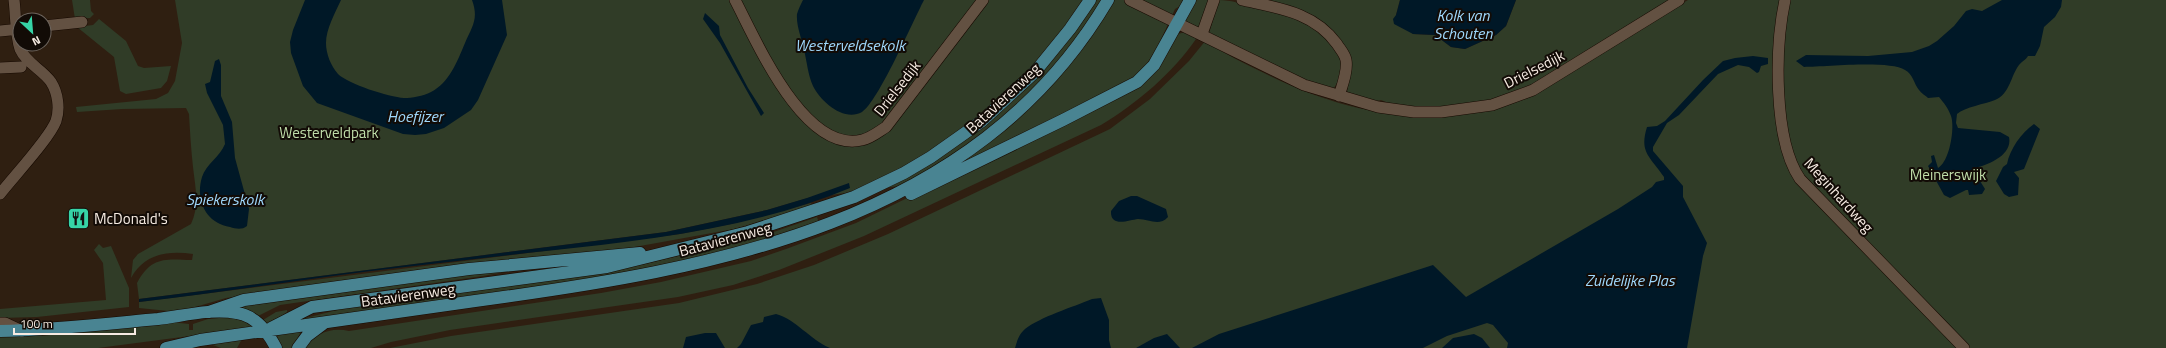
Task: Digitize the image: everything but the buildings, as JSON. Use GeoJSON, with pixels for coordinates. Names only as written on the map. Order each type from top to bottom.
{"type":"FeatureCollection","features":[{"type":"Feature","properties":{"kind":"main road","name":"Batavierenweg"},"geometry":{"type":"LineString","coordinates":[[267,331],[312,307],[607,267],[748,232],[854,197],[911,169],[958,139],[1010,97],[1052,52],[1090,0]]}},
{"type":"Feature","properties":{"kind":"main road","name":"Batavierenweg"},"geometry":{"type":"LineString","coordinates":[[166,348],[200,340],[557,290],[675,269],[776,242],[821,227],[877,203],[954,160],[991,134],[1039,90],[1073,51],[1108,0]]}},
{"type":"Feature","properties":{"kind":"main road"},"geometry":{"type":"LineString","coordinates":[[877,203],[910,194],[1133,84],[1143,77],[1154,65],[1190,0]]}},
{"type":"Feature","properties":{"kind":"main road","name":"Batavierenweg"},"geometry":{"type":"LineString","coordinates":[[209,312],[244,300],[461,270],[606,255],[663,252]]}},
{"type":"Feature","properties":{"kind":"main road","name":"Batavierenweg"},"geometry":{"type":"LineString","coordinates":[[0,331],[80,327],[209,312],[236,313],[247,316],[267,331]]}},
{"type":"Feature","properties":{"kind":"main road"},"geometry":{"type":"LineString","coordinates":[[298,348],[307,336],[325,322]]}},
{"type":"Feature","properties":{"kind":"main road"},"geometry":{"type":"LineString","coordinates":[[266,348],[267,331]]}},
{"type":"Feature","properties":{"kind":"main road"},"geometry":{"type":"LineString","coordinates":[[267,331],[276,348]]}},
{"type":"Feature","properties":{"kind":"street"},"geometry":{"type":"LineString","coordinates":[[14,0],[16,12]]}},
{"type":"Feature","properties":{"kind":"street","name":"Drielsedijk"},"geometry":{"type":"LineString","coordinates":[[735,0],[778,78],[802,114],[828,134],[836,138],[855,141],[869,138],[886,127],[983,0]]}},
{"type":"Feature","properties":{"kind":"street","name":"Drielsedijk"},"geometry":{"type":"LineString","coordinates":[[1130,0],[1304,85],[1378,107],[1414,112],[1457,110],[1506,101],[1540,87],[1679,0]]}},
{"type":"Feature","properties":{"kind":"street"},"geometry":{"type":"LineString","coordinates":[[1202,34],[1214,0]]}},
{"type":"Feature","properties":{"kind":"street"},"geometry":{"type":"LineString","coordinates":[[1242,0],[1293,11],[1305,16],[1324,30],[1335,41],[1346,60],[1339,96]]}},
{"type":"Feature","properties":{"kind":"street","name":"Meginhardweg"},"geometry":{"type":"LineString","coordinates":[[1785,0],[1779,42],[1779,91],[1786,143],[1793,169],[1800,179],[1964,348]]}},
{"type":"Feature","properties":{"kind":"street"},"geometry":{"type":"LineString","coordinates":[[52,25],[82,22]]}},
{"type":"Feature","properties":{"kind":"street"},"geometry":{"type":"LineString","coordinates":[[0,31],[12,30]]}},
{"type":"Feature","properties":{"kind":"street"},"geometry":{"type":"LineString","coordinates":[[0,194],[48,134],[57,116],[57,101],[54,88],[48,78],[23,52]]}},
{"type":"Feature","properties":{"kind":"street"},"geometry":{"type":"LineString","coordinates":[[0,68],[21,67]]}},
{"type":"Feature","properties":{"kind":"street"},"geometry":{"type":"LineString","coordinates":[[0,323],[6,323],[22,331]]}},
{"type":"Feature","properties":{"kind":"green space"},"geometry":{"type":"Polygon","coordinates":[[[72,0],[90,0],[91,11],[94,14],[90,18],[75,19],[72,0]]]}},
{"type":"Feature","properties":{"kind":"green space","name":"Westerveldpark"},"geometry":{"type":"Polygon","coordinates":[[[175,0],[1183,0],[1180,6],[1175,9],[1156,50],[1140,74],[1060,117],[921,183],[808,198],[767,210],[666,232],[139,299],[137,283],[142,274],[148,268],[160,261],[174,259],[192,260],[193,254],[175,253],[158,256],[143,264],[136,270],[131,278],[133,260],[138,254],[191,224],[194,217],[196,196],[189,114],[186,108],[122,109],[77,112],[76,107],[156,99],[168,93],[175,81],[182,43],[175,0]]]}},
{"type":"Feature","properties":{"kind":"green space"},"geometry":{"type":"Polygon","coordinates":[[[1192,0],[1211,0],[1200,28],[1187,23],[1185,17],[1192,0]]]}},
{"type":"Feature","properties":{"kind":"green space"},"geometry":{"type":"Polygon","coordinates":[[[1219,0],[1236,2],[1286,15],[1307,24],[1316,30],[1337,52],[1341,62],[1340,78],[1334,88],[1324,89],[1209,33],[1219,0]]]}},
{"type":"Feature","properties":{"kind":"green space"},"geometry":{"type":"Polygon","coordinates":[[[1271,0],[1400,0],[1396,15],[1413,34],[1435,35],[1451,47],[1465,49],[1496,35],[1506,26],[1516,0],[1673,0],[1544,81],[1491,102],[1429,109],[1391,104],[1381,100],[1372,102],[1347,93],[1350,69],[1334,36],[1271,2],[1271,0]]]}},
{"type":"Feature","properties":{"kind":"green space","name":"Meinerswijk"},"geometry":{"type":"Polygon","coordinates":[[[1688,0],[2166,0],[2166,348],[390,348],[451,336],[679,303],[757,284],[814,265],[888,234],[1110,129],[1150,99],[1189,61],[1206,40],[1249,66],[1296,88],[1328,100],[1361,109],[1395,114],[1429,116],[1463,114],[1496,108],[1530,97],[1688,0]]]}},
{"type":"Feature","properties":{"kind":"green space"},"geometry":{"type":"Polygon","coordinates":[[[99,19],[126,41],[138,66],[144,68],[171,66],[167,81],[161,88],[126,94],[120,91],[114,57],[77,27],[93,25],[99,19]]]}},
{"type":"Feature","properties":{"kind":"green space"},"geometry":{"type":"Polygon","coordinates":[[[1185,32],[1194,35],[1196,39],[1187,52],[1153,87],[1114,117],[1101,125],[864,236],[779,270],[733,285],[678,297],[450,330],[391,342],[371,348],[305,348],[314,338],[324,332],[336,330],[349,331],[601,293],[661,282],[751,261],[786,249],[856,223],[1137,86],[1175,35],[1185,32]]]}},
{"type":"Feature","properties":{"kind":"green space"},"geometry":{"type":"Polygon","coordinates":[[[811,203],[812,206],[734,229],[618,250],[466,264],[226,298],[178,312],[139,308],[139,302],[680,234],[731,224],[811,203]]]}},
{"type":"Feature","properties":{"kind":"green space"},"geometry":{"type":"Polygon","coordinates":[[[817,217],[819,223],[708,256],[544,287],[294,321],[341,309],[525,284],[645,264],[762,236],[817,217]]]}},
{"type":"Feature","properties":{"kind":"green space"},"geometry":{"type":"Polygon","coordinates":[[[99,244],[103,248],[111,246],[129,288],[129,307],[37,317],[0,318],[0,309],[106,300],[103,263],[94,250],[99,244]]]}},
{"type":"Feature","properties":{"kind":"green space"},"geometry":{"type":"Polygon","coordinates":[[[489,270],[504,272],[280,305],[258,316],[236,307],[489,270]]]}},
{"type":"Feature","properties":{"kind":"green space"},"geometry":{"type":"Polygon","coordinates":[[[287,310],[287,312],[268,325],[263,320],[276,312],[287,310]]]}},
{"type":"Feature","properties":{"kind":"green space"},"geometry":{"type":"Polygon","coordinates":[[[231,317],[238,318],[252,326],[251,328],[98,348],[0,348],[0,336],[171,322],[189,324],[189,330],[193,330],[193,324],[208,319],[231,317]]]}},
{"type":"Feature","properties":{"kind":"green space"},"geometry":{"type":"Polygon","coordinates":[[[302,330],[292,348],[281,348],[276,338],[280,333],[302,330]]]}},
{"type":"Feature","properties":{"kind":"green space"},"geometry":{"type":"Polygon","coordinates":[[[242,339],[237,348],[221,348],[210,344],[242,339]]]}},
{"type":"Feature","properties":{"kind":"water","name":"Hoefijzer"},"geometry":{"type":"Polygon","coordinates":[[[305,0],[341,0],[329,27],[326,38],[329,60],[338,74],[359,86],[397,97],[410,98],[421,96],[437,88],[448,78],[474,23],[475,12],[472,0],[502,0],[507,35],[478,100],[471,110],[444,128],[426,134],[403,134],[317,103],[303,86],[291,53],[290,42],[293,30],[305,0]]]}},
{"type":"Feature","properties":{"kind":"water","name":"Westerveldsekolk"},"geometry":{"type":"Polygon","coordinates":[[[803,0],[924,0],[886,78],[869,105],[862,112],[848,114],[834,109],[827,104],[813,86],[797,23],[797,14],[803,0]]]}},
{"type":"Feature","properties":{"kind":"water","name":"Kolk van Schouten"},"geometry":{"type":"Polygon","coordinates":[[[1400,0],[1516,0],[1506,26],[1496,35],[1465,49],[1451,47],[1435,35],[1413,34],[1394,24],[1393,19],[1396,15],[1400,0]]]}},
{"type":"Feature","properties":{"kind":"water"},"geometry":{"type":"Polygon","coordinates":[[[2002,0],[2062,0],[2061,7],[2055,17],[2044,27],[2040,46],[2035,56],[2028,56],[2019,65],[2004,93],[1995,100],[1957,114],[1956,123],[1958,128],[2000,132],[2009,137],[2007,149],[1998,159],[1973,169],[1981,174],[1980,181],[1985,189],[1982,194],[1969,195],[1968,190],[1966,190],[1950,198],[1944,195],[1928,166],[1932,162],[1931,156],[1934,155],[1938,168],[1946,158],[1952,135],[1951,116],[1949,110],[1939,97],[1928,98],[1917,88],[1908,72],[1897,67],[1885,65],[1804,67],[1796,61],[1806,55],[1868,56],[1912,52],[1929,46],[1937,41],[1954,26],[1966,11],[1972,9],[1982,11],[2002,0]]]}},
{"type":"Feature","properties":{"kind":"water"},"geometry":{"type":"Polygon","coordinates":[[[705,13],[719,26],[720,35],[748,88],[764,113],[761,116],[720,43],[703,19],[705,13]]]}},
{"type":"Feature","properties":{"kind":"water","name":"Zuidelijke Plas"},"geometry":{"type":"Polygon","coordinates":[[[1753,56],[1768,58],[1768,64],[1761,66],[1759,72],[1757,73],[1749,67],[1738,65],[1718,74],[1679,115],[1667,123],[1653,147],[1653,151],[1683,186],[1683,197],[1707,243],[1703,256],[1687,348],[1507,348],[1508,343],[1493,325],[1487,323],[1447,336],[1423,348],[1192,348],[1219,334],[1433,265],[1466,297],[1618,209],[1652,187],[1656,182],[1664,180],[1664,177],[1650,159],[1645,149],[1644,143],[1647,127],[1657,126],[1665,121],[1723,61],[1753,56]]]}},
{"type":"Feature","properties":{"kind":"water","name":"Spiekerskolk"},"geometry":{"type":"Polygon","coordinates":[[[219,59],[221,65],[221,96],[232,122],[235,158],[249,209],[247,226],[241,229],[222,225],[215,221],[204,209],[201,202],[200,186],[204,172],[223,149],[225,144],[223,125],[207,93],[205,84],[210,82],[215,61],[219,59]]]}},
{"type":"Feature","properties":{"kind":"water"},"geometry":{"type":"Polygon","coordinates":[[[2034,124],[2040,129],[2024,169],[2014,172],[2019,178],[2018,195],[2009,197],[2004,194],[1996,181],[2003,167],[2007,164],[2008,158],[2017,142],[2034,124]]]}},
{"type":"Feature","properties":{"kind":"water"},"geometry":{"type":"Polygon","coordinates":[[[849,183],[850,188],[814,202],[776,213],[739,223],[662,237],[372,271],[139,302],[139,299],[666,232],[767,210],[849,183]]]}},
{"type":"Feature","properties":{"kind":"water"},"geometry":{"type":"Polygon","coordinates":[[[1131,196],[1137,196],[1166,209],[1168,217],[1161,222],[1142,219],[1121,222],[1114,220],[1111,211],[1119,201],[1131,196]]]}},
{"type":"Feature","properties":{"kind":"water"},"geometry":{"type":"Polygon","coordinates":[[[1101,298],[1109,320],[1109,340],[1111,348],[1015,348],[1021,333],[1031,325],[1048,316],[1092,299],[1101,298]]]}},
{"type":"Feature","properties":{"kind":"water"},"geometry":{"type":"Polygon","coordinates":[[[776,314],[797,325],[816,340],[830,348],[737,348],[741,344],[751,325],[763,322],[764,317],[776,314]]]}},
{"type":"Feature","properties":{"kind":"water"},"geometry":{"type":"Polygon","coordinates":[[[705,333],[716,333],[725,348],[683,348],[686,337],[705,333]]]}},
{"type":"Feature","properties":{"kind":"water"},"geometry":{"type":"Polygon","coordinates":[[[1167,334],[1180,348],[1136,348],[1154,338],[1167,334]]]}},
{"type":"Feature","properties":{"kind":"water"},"geometry":{"type":"Polygon","coordinates":[[[1474,334],[1482,338],[1490,348],[1442,348],[1453,338],[1474,334]]]}},
{"type":"Feature","properties":{"kind":"place","name":"McDonald's"},"geometry":{"type":"Point","coordinates":[79,218]}}]}
